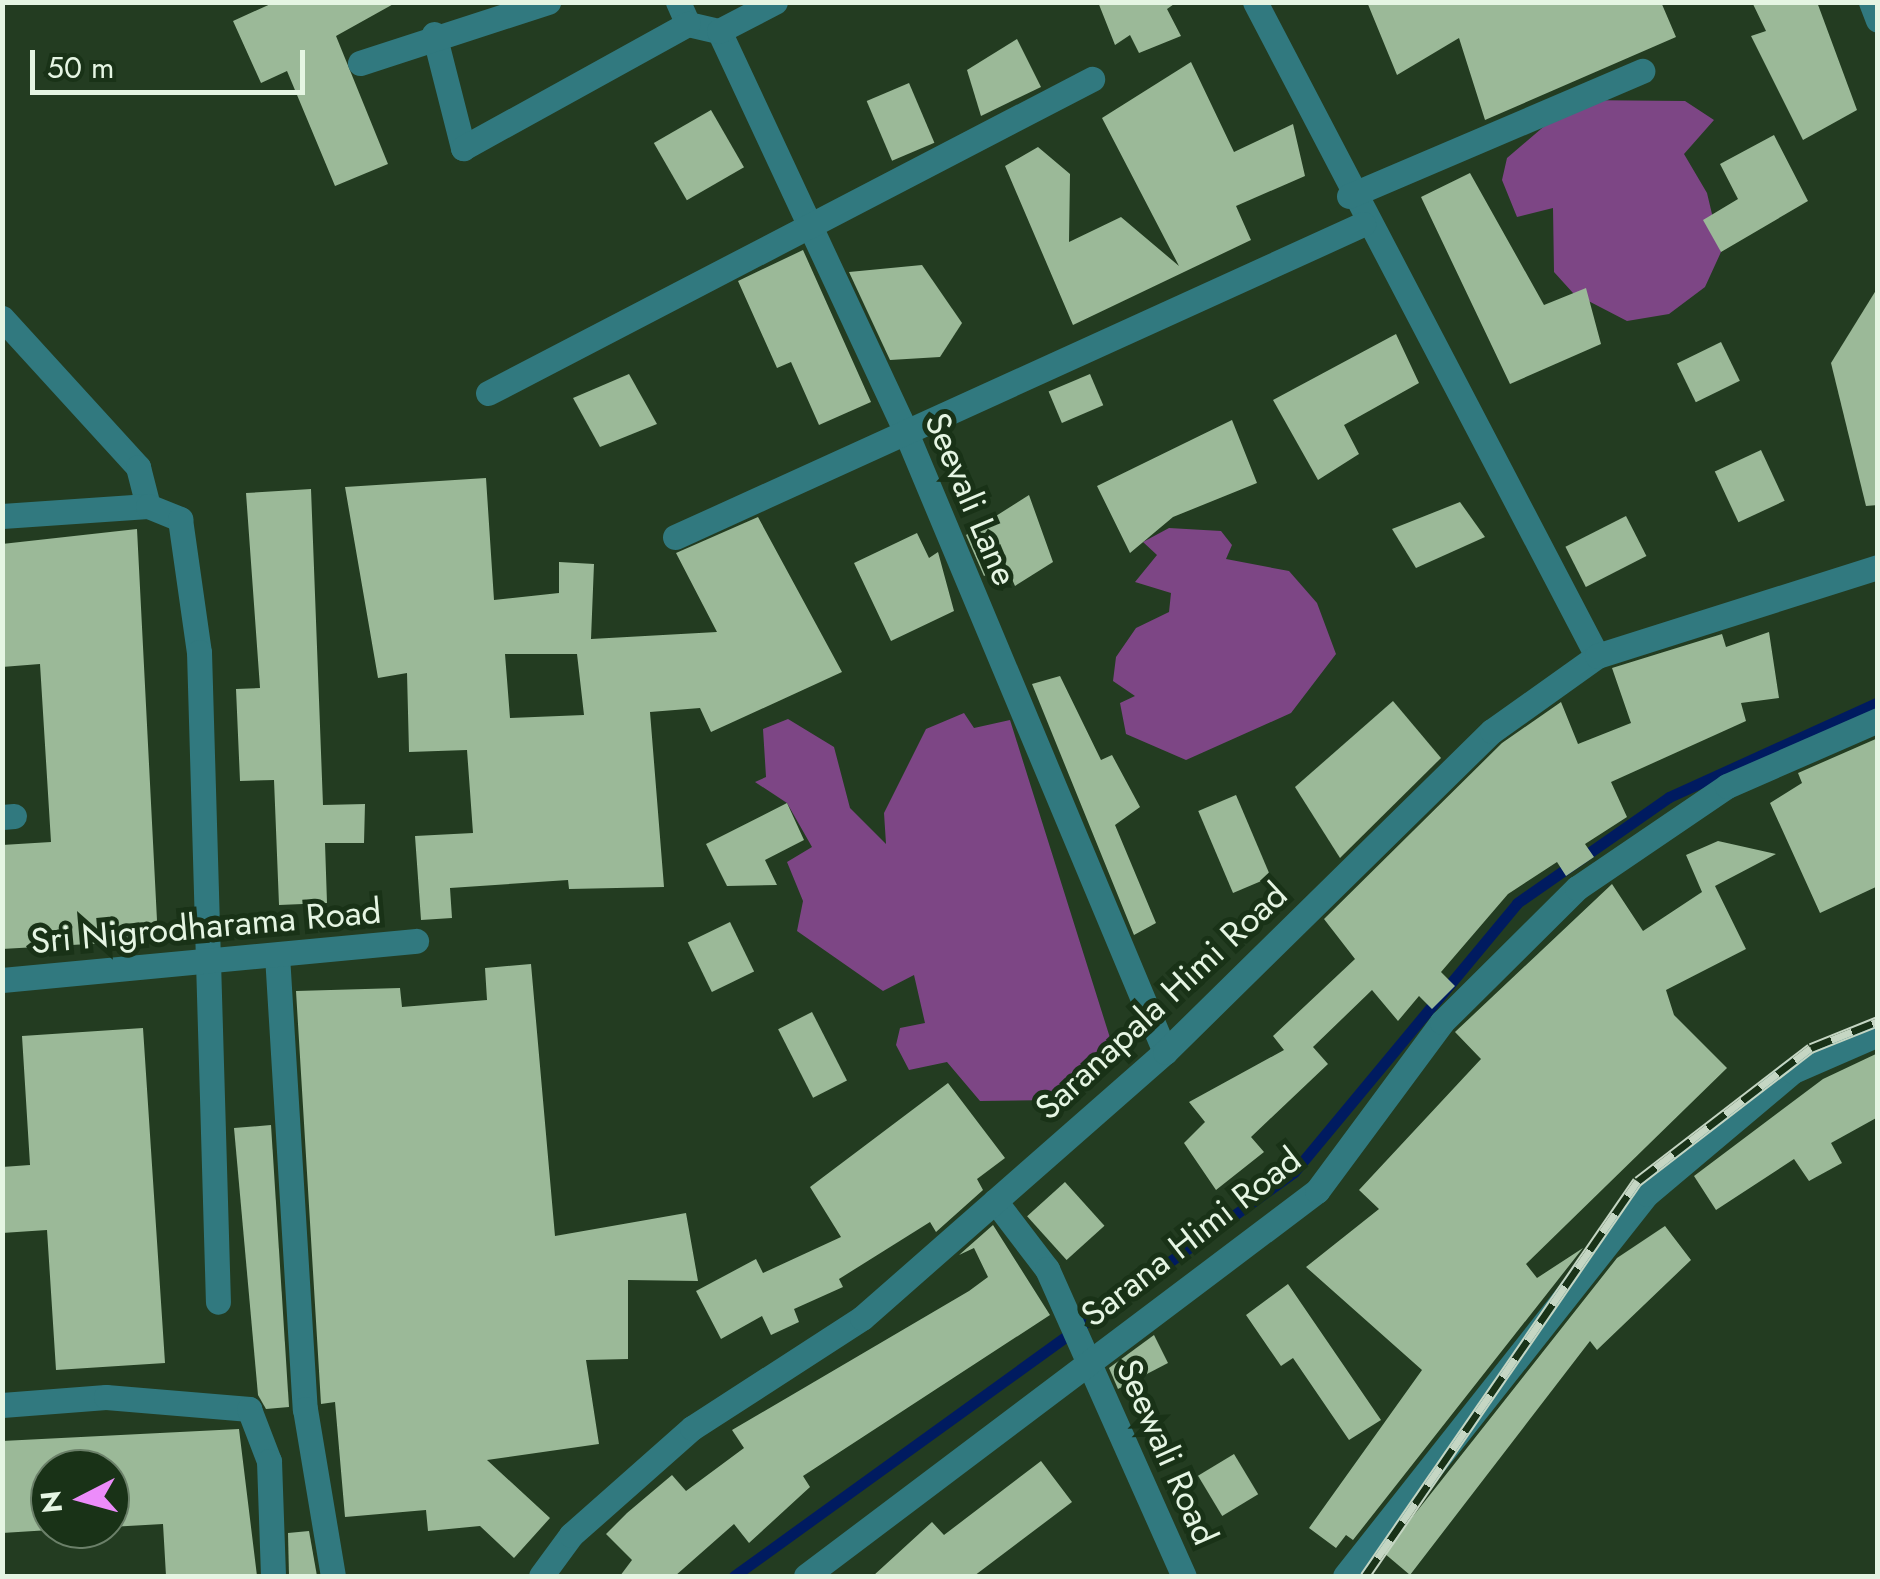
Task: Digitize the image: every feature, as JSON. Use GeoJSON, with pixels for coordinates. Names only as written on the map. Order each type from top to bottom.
{"type":"FeatureCollection","features":[{"type":"Feature","properties":{"kind":"street"},"geometry":{"type":"LineString","coordinates":[[360,63],[434,34],[548,2]]}},
{"type":"Feature","properties":{"kind":"street"},"geometry":{"type":"LineString","coordinates":[[434,34],[463,148],[683,13],[718,32],[775,2]]}},
{"type":"Feature","properties":{"kind":"street"},"geometry":{"type":"LineString","coordinates":[[1872,2],[1878,20]]}},
{"type":"Feature","properties":{"kind":"street"},"geometry":{"type":"LineString","coordinates":[[1262,5],[1364,224],[1597,656]]}},
{"type":"Feature","properties":{"kind":"street","name":"Seevali Lane"},"geometry":{"type":"LineString","coordinates":[[718,32],[907,436],[1165,1052]]}},
{"type":"Feature","properties":{"kind":"street"},"geometry":{"type":"LineString","coordinates":[[1350,196],[1642,71]]}},
{"type":"Feature","properties":{"kind":"street"},"geometry":{"type":"LineString","coordinates":[[488,393],[804,222],[1092,79]]}},
{"type":"Feature","properties":{"kind":"street"},"geometry":{"type":"LineString","coordinates":[[675,537],[907,436],[1364,224]]}},
{"type":"Feature","properties":{"kind":"street"},"geometry":{"type":"LineString","coordinates":[[2,318],[138,467],[148,506]]}},
{"type":"Feature","properties":{"kind":"street"},"geometry":{"type":"LineString","coordinates":[[2,516],[148,506],[180,518],[199,652],[218,1302]]}},
{"type":"Feature","properties":{"kind":"street","name":"Saranapala Himi Road"},"geometry":{"type":"LineString","coordinates":[[542,1576],[571,1534],[692,1428],[862,1318],[1165,1052],[1492,731],[1597,656],[1878,567]]}},
{"type":"Feature","properties":{"kind":"street","name":"Sarana Himi Road"},"geometry":{"type":"LineString","coordinates":[[806,1576],[1086,1356],[1316,1191],[1442,1022],[1578,888],[1728,786],[1878,720]]}},
{"type":"Feature","properties":{"kind":"street","name":"Sri Nigrodharama Road"},"geometry":{"type":"LineString","coordinates":[[2,980],[206,965],[416,941]]}},
{"type":"Feature","properties":{"kind":"street"},"geometry":{"type":"LineString","coordinates":[[277,955],[306,1409],[332,1576]]}},
{"type":"Feature","properties":{"kind":"street"},"geometry":{"type":"LineString","coordinates":[[1345,1576],[1647,1194],[1793,1071],[1878,1034]]}},
{"type":"Feature","properties":{"kind":"street","name":"Seewali Road"},"geometry":{"type":"LineString","coordinates":[[995,1201],[1047,1269],[1184,1576]]}},
{"type":"Feature","properties":{"kind":"street"},"geometry":{"type":"LineString","coordinates":[[2,1406],[106,1396],[249,1409],[269,1461],[273,1576]]}},
{"type":"Feature","properties":{"kind":"shaded area"},"geometry":{"type":"Polygon","coordinates":[[[1575,100],[1685,101],[1714,120],[1684,154],[1707,193],[1721,252],[1705,287],[1669,314],[1627,321],[1573,293],[1554,272],[1553,208],[1517,217],[1502,180],[1507,158],[1575,100]]]}},
{"type":"Feature","properties":{"kind":"shaded area"},"geometry":{"type":"Polygon","coordinates":[[[1169,528],[1221,531],[1232,545],[1226,559],[1289,571],[1317,603],[1336,654],[1291,713],[1186,760],[1126,734],[1120,703],[1135,696],[1113,681],[1116,657],[1136,628],[1169,612],[1171,593],[1135,582],[1157,555],[1143,542],[1169,528]]]}},
{"type":"Feature","properties":{"kind":"shaded area"},"geometry":{"type":"Polygon","coordinates":[[[964,713],[974,728],[1010,720],[1111,1041],[1055,1100],[980,1101],[947,1062],[909,1070],[896,1045],[900,1028],[925,1023],[914,975],[883,991],[797,931],[803,901],[787,862],[812,847],[787,803],[755,782],[766,777],[763,729],[788,719],[834,747],[850,808],[886,844],[884,813],[926,729],[964,713]]]}},
{"type":"Feature","properties":{"kind":"building"},"geometry":{"type":"Polygon","coordinates":[[[275,2],[397,2],[336,36],[388,164],[335,186],[287,71],[261,83],[233,21],[275,2]]]}},
{"type":"Feature","properties":{"kind":"building"},"geometry":{"type":"Polygon","coordinates":[[[1098,2],[1177,2],[1167,9],[1181,36],[1139,53],[1130,35],[1115,45],[1098,2]]]}},
{"type":"Feature","properties":{"kind":"building"},"geometry":{"type":"Polygon","coordinates":[[[1367,2],[1661,2],[1676,37],[1485,120],[1459,38],[1397,75],[1367,2]]]}},
{"type":"Feature","properties":{"kind":"building"},"geometry":{"type":"Polygon","coordinates":[[[1752,2],[1817,2],[1857,110],[1803,140],[1751,36],[1766,31],[1752,2]]]}},
{"type":"Feature","properties":{"kind":"building"},"geometry":{"type":"Polygon","coordinates":[[[1017,39],[1041,87],[981,116],[967,70],[1017,39]]]}},
{"type":"Feature","properties":{"kind":"building"},"geometry":{"type":"Polygon","coordinates":[[[1191,62],[1234,152],[1293,124],[1305,176],[1236,206],[1251,240],[1073,325],[1005,166],[1038,147],[1070,174],[1069,242],[1121,217],[1179,266],[1102,118],[1191,62]]]}},
{"type":"Feature","properties":{"kind":"building"},"geometry":{"type":"Polygon","coordinates":[[[909,83],[934,143],[892,161],[867,101],[909,83]]]}},
{"type":"Feature","properties":{"kind":"building"},"geometry":{"type":"Polygon","coordinates":[[[711,110],[744,167],[687,200],[654,143],[711,110]]]}},
{"type":"Feature","properties":{"kind":"building"},"geometry":{"type":"Polygon","coordinates":[[[1774,135],[1808,201],[1721,252],[1703,220],[1738,199],[1720,164],[1774,135]]]}},
{"type":"Feature","properties":{"kind":"building"},"geometry":{"type":"Polygon","coordinates":[[[1470,173],[1544,305],[1586,288],[1601,344],[1510,384],[1421,197],[1470,173]]]}},
{"type":"Feature","properties":{"kind":"building"},"geometry":{"type":"Polygon","coordinates":[[[803,250],[871,402],[819,425],[791,362],[777,368],[738,281],[803,250]]]}},
{"type":"Feature","properties":{"kind":"building"},"geometry":{"type":"Polygon","coordinates":[[[922,265],[962,323],[940,357],[890,360],[849,272],[922,265]]]}},
{"type":"Feature","properties":{"kind":"building"},"geometry":{"type":"Polygon","coordinates":[[[1878,287],[1878,505],[1866,506],[1831,363],[1878,287]]]}},
{"type":"Feature","properties":{"kind":"building"},"geometry":{"type":"Polygon","coordinates":[[[1396,334],[1419,383],[1344,425],[1359,454],[1318,480],[1273,400],[1396,334]]]}},
{"type":"Feature","properties":{"kind":"building"},"geometry":{"type":"Polygon","coordinates":[[[1721,342],[1740,381],[1696,402],[1677,363],[1721,342]]]}},
{"type":"Feature","properties":{"kind":"building"},"geometry":{"type":"Polygon","coordinates":[[[629,374],[657,424],[600,447],[573,398],[629,374]]]}},
{"type":"Feature","properties":{"kind":"building"},"geometry":{"type":"Polygon","coordinates":[[[1090,374],[1103,405],[1062,423],[1049,392],[1090,374]]]}},
{"type":"Feature","properties":{"kind":"building"},"geometry":{"type":"Polygon","coordinates":[[[1232,420],[1257,483],[1173,517],[1130,553],[1097,486],[1232,420]]]}},
{"type":"Feature","properties":{"kind":"building"},"geometry":{"type":"Polygon","coordinates":[[[1761,450],[1785,501],[1738,522],[1715,472],[1761,450]]]}},
{"type":"Feature","properties":{"kind":"building"},"geometry":{"type":"Polygon","coordinates":[[[486,478],[494,600],[559,593],[559,562],[594,564],[591,639],[717,632],[676,553],[758,517],[842,672],[711,732],[700,708],[650,712],[664,887],[569,889],[568,880],[450,888],[452,918],[421,920],[415,836],[473,833],[467,750],[409,752],[407,673],[378,678],[345,487],[486,478]],[[505,654],[510,718],[584,715],[577,654],[505,654]]]}},
{"type":"Feature","properties":{"kind":"building"},"geometry":{"type":"Polygon","coordinates":[[[311,489],[323,805],[365,804],[364,843],[325,843],[327,903],[279,905],[274,780],[240,781],[236,689],[260,688],[246,493],[311,489]]]}},
{"type":"Feature","properties":{"kind":"building"},"geometry":{"type":"Polygon","coordinates":[[[1029,495],[1053,562],[1015,586],[1005,563],[984,576],[966,535],[1029,495]]]}},
{"type":"Feature","properties":{"kind":"building"},"geometry":{"type":"Polygon","coordinates":[[[1460,502],[1485,537],[1416,568],[1392,529],[1460,502]]]}},
{"type":"Feature","properties":{"kind":"building"},"geometry":{"type":"Polygon","coordinates":[[[1626,516],[1646,556],[1586,587],[1565,547],[1626,516]]]}},
{"type":"Feature","properties":{"kind":"building"},"geometry":{"type":"Polygon","coordinates":[[[137,529],[158,940],[2,949],[2,845],[51,842],[40,664],[2,667],[2,544],[137,529]]]}},
{"type":"Feature","properties":{"kind":"building"},"geometry":{"type":"Polygon","coordinates":[[[917,533],[929,558],[938,552],[954,611],[891,641],[854,563],[917,533]]]}},
{"type":"Feature","properties":{"kind":"building"},"geometry":{"type":"Polygon","coordinates":[[[1769,632],[1779,698],[1741,703],[1746,721],[1611,782],[1627,817],[1585,844],[1594,857],[1566,876],[1557,862],[1508,894],[1441,972],[1455,986],[1432,1009],[1419,996],[1398,1021],[1372,990],[1313,1047],[1328,1064],[1251,1137],[1264,1152],[1216,1190],[1184,1143],[1205,1122],[1189,1102],[1284,1050],[1273,1036],[1355,959],[1324,919],[1502,743],[1561,702],[1578,744],[1631,723],[1612,668],[1722,634],[1726,647],[1769,632]]]}},
{"type":"Feature","properties":{"kind":"building"},"geometry":{"type":"Polygon","coordinates":[[[1060,676],[1101,760],[1112,755],[1140,807],[1115,825],[1156,923],[1134,935],[1032,684],[1060,676]]]}},
{"type":"Feature","properties":{"kind":"building"},"geometry":{"type":"Polygon","coordinates":[[[1393,701],[1441,758],[1340,858],[1295,787],[1393,701]]]}},
{"type":"Feature","properties":{"kind":"building"},"geometry":{"type":"Polygon","coordinates":[[[1878,738],[1878,886],[1820,913],[1770,803],[1802,783],[1798,773],[1878,738]]]}},
{"type":"Feature","properties":{"kind":"building"},"geometry":{"type":"Polygon","coordinates":[[[1236,795],[1271,877],[1233,893],[1198,811],[1236,795]]]}},
{"type":"Feature","properties":{"kind":"building"},"geometry":{"type":"Polygon","coordinates":[[[787,803],[804,840],[765,860],[777,885],[727,886],[706,844],[787,803]]]}},
{"type":"Feature","properties":{"kind":"building"},"geometry":{"type":"Polygon","coordinates":[[[1718,841],[1776,854],[1715,886],[1746,949],[1666,990],[1674,1015],[1727,1068],[1526,1264],[1537,1278],[1583,1248],[1353,1540],[1346,1535],[1336,1548],[1309,1528],[1422,1370],[1306,1267],[1379,1209],[1359,1190],[1481,1059],[1455,1032],[1612,884],[1643,931],[1702,892],[1686,855],[1718,841]]]}},
{"type":"Feature","properties":{"kind":"building"},"geometry":{"type":"Polygon","coordinates":[[[730,922],[754,971],[712,992],[688,943],[730,922]]]}},
{"type":"Feature","properties":{"kind":"building"},"geometry":{"type":"Polygon","coordinates":[[[531,964],[555,1236],[686,1213],[698,1281],[628,1280],[628,1359],[586,1360],[599,1444],[487,1460],[550,1518],[514,1558],[480,1526],[428,1531],[426,1510],[345,1517],[335,1402],[321,1404],[296,991],[400,988],[402,1007],[487,1000],[485,968],[531,964]]]}},
{"type":"Feature","properties":{"kind":"building"},"geometry":{"type":"Polygon","coordinates":[[[812,1012],[847,1081],[813,1098],[778,1029],[812,1012]]]}},
{"type":"Feature","properties":{"kind":"building"},"geometry":{"type":"Polygon","coordinates":[[[143,1028],[165,1363],[56,1370],[47,1230],[2,1233],[2,1167],[30,1165],[22,1036],[143,1028]]]}},
{"type":"Feature","properties":{"kind":"building"},"geometry":{"type":"Polygon","coordinates":[[[1878,1053],[1878,1117],[1831,1143],[1842,1163],[1809,1181],[1794,1159],[1716,1210],[1694,1176],[1823,1079],[1878,1053]]]}},
{"type":"Feature","properties":{"kind":"building"},"geometry":{"type":"Polygon","coordinates":[[[948,1083],[1005,1158],[977,1179],[983,1190],[936,1232],[930,1222],[839,1279],[843,1287],[794,1309],[799,1322],[771,1335],[762,1316],[721,1339],[696,1291],[756,1259],[763,1273],[841,1237],[810,1187],[948,1083]]]}},
{"type":"Feature","properties":{"kind":"building"},"geometry":{"type":"Polygon","coordinates":[[[271,1125],[289,1407],[266,1409],[258,1395],[234,1128],[271,1125]]]}},
{"type":"Feature","properties":{"kind":"building"},"geometry":{"type":"Polygon","coordinates":[[[1065,1182],[1104,1226],[1067,1260],[1027,1216],[1065,1182]]]}},
{"type":"Feature","properties":{"kind":"building"},"geometry":{"type":"Polygon","coordinates":[[[993,1225],[1050,1315],[803,1476],[810,1487],[749,1543],[734,1524],[675,1576],[620,1576],[632,1560],[606,1534],[627,1513],[672,1475],[686,1491],[744,1448],[732,1430],[988,1277],[974,1248],[959,1255],[993,1225]]]}},
{"type":"Feature","properties":{"kind":"building"},"geometry":{"type":"Polygon","coordinates":[[[1665,1226],[1691,1260],[1597,1350],[1590,1341],[1410,1575],[1384,1553],[1617,1258],[1665,1226]]]}},
{"type":"Feature","properties":{"kind":"building"},"geometry":{"type":"Polygon","coordinates":[[[1288,1284],[1381,1420],[1349,1440],[1293,1358],[1281,1366],[1246,1315],[1288,1284]]]}},
{"type":"Feature","properties":{"kind":"building"},"geometry":{"type":"Polygon","coordinates":[[[1154,1335],[1168,1363],[1118,1389],[1109,1368],[1154,1335]]]}},
{"type":"Feature","properties":{"kind":"building"},"geometry":{"type":"Polygon","coordinates":[[[239,1429],[257,1576],[166,1576],[163,1524],[130,1526],[130,1449],[30,1449],[30,1531],[2,1533],[2,1441],[239,1429]]]}},
{"type":"Feature","properties":{"kind":"building"},"geometry":{"type":"Polygon","coordinates":[[[1234,1454],[1258,1494],[1222,1516],[1198,1476],[1234,1454]]]}},
{"type":"Feature","properties":{"kind":"building"},"geometry":{"type":"Polygon","coordinates":[[[1041,1461],[1072,1502],[974,1576],[873,1576],[932,1522],[944,1535],[1041,1461]]]}},
{"type":"Feature","properties":{"kind":"building"},"geometry":{"type":"Polygon","coordinates":[[[309,1531],[317,1576],[289,1576],[288,1533],[309,1531]]]}},
{"type":"Feature","properties":{"kind":"waterway"},"geometry":{"type":"LineString","coordinates":[[734,1576],[1294,1172],[1517,903],[1669,797],[1878,702]]}},
{"type":"Feature","properties":{"kind":"railway"},"geometry":{"type":"LineString","coordinates":[[1365,1576],[1638,1181],[1811,1048],[1878,1021]]}}]}
